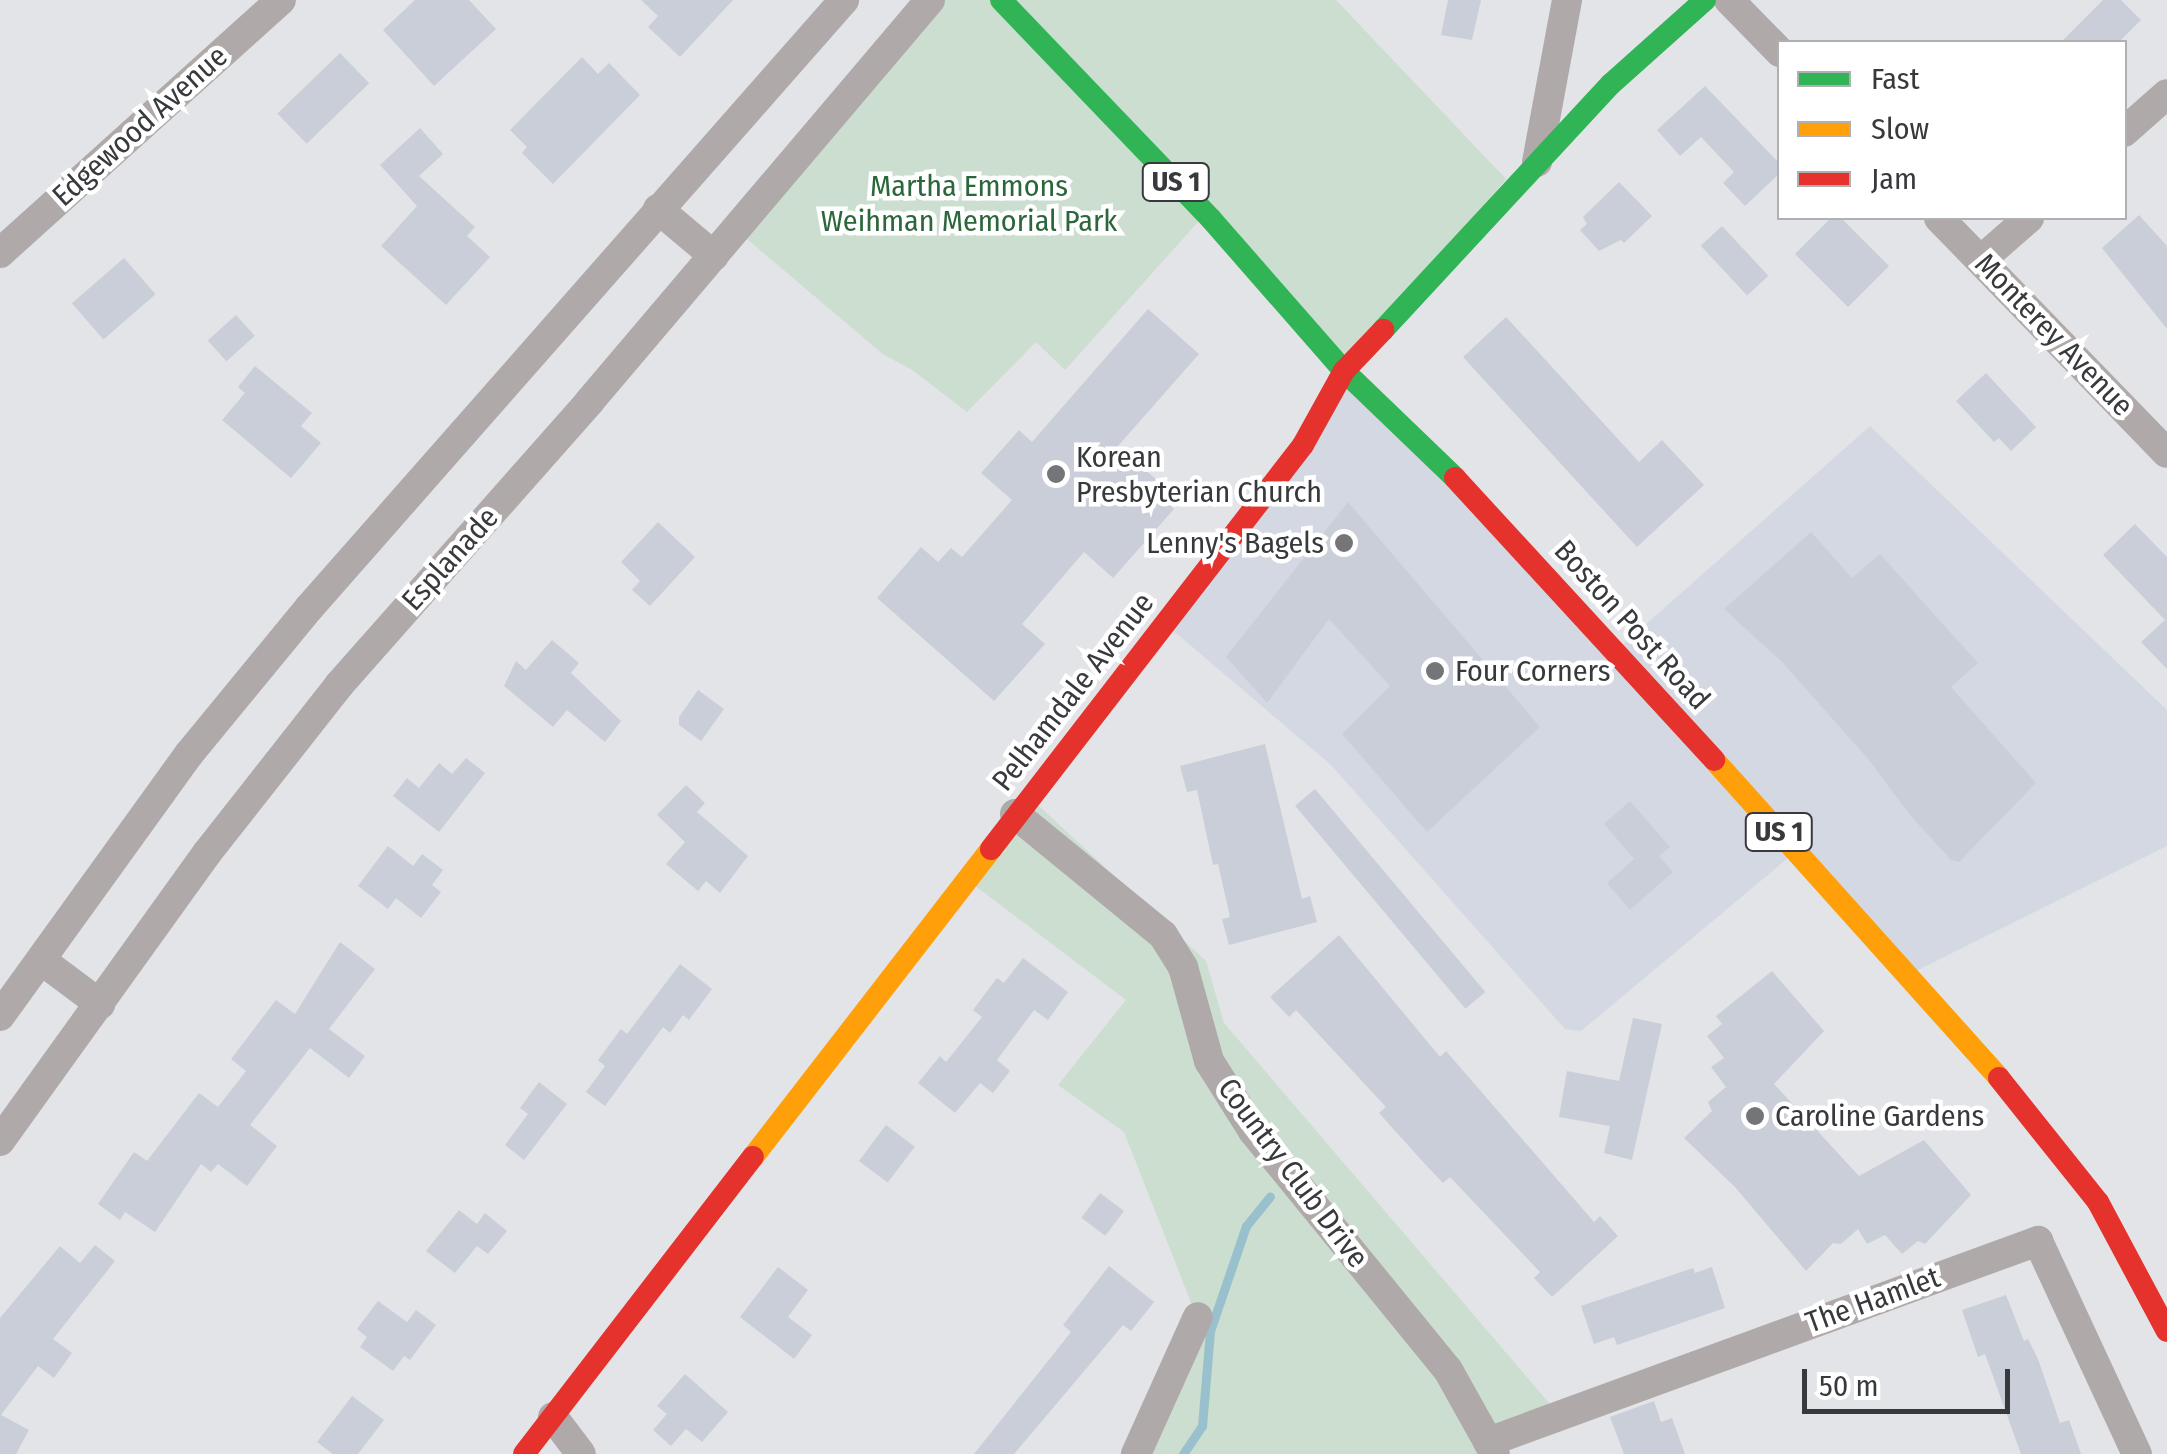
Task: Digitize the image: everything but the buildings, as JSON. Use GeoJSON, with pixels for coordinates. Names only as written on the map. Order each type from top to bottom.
{"type":"FeatureCollection","features":[{"type":"Feature","properties":{"kind":"street","name":"Edgewood Avenue"},"geometry":{"type":"LineString","coordinates":[[0,253],[281,0]]}},
{"type":"Feature","properties":{"kind":"street"},"geometry":{"type":"LineString","coordinates":[[0,1016],[201,740],[658,209],[844,0]]}},
{"type":"Feature","properties":{"kind":"street","name":"Esplanade"},"geometry":{"type":"LineString","coordinates":[[0,1142],[207,854],[338,685],[714,256],[930,0]]}},
{"type":"Feature","properties":{"kind":"street","name":"Boston Post Road"},"geometry":{"type":"LineString","coordinates":[[1001,0],[1211,219],[1344,370],[1417,437],[1558,587],[1970,1042],[2098,1202],[2167,1331]]}},
{"type":"Feature","properties":{"kind":"street"},"geometry":{"type":"LineString","coordinates":[[1536,162],[1567,0]]}},
{"type":"Feature","properties":{"kind":"street","name":"Pelhamdale Avenue"},"geometry":{"type":"LineString","coordinates":[[524,1454],[1303,445],[1344,370],[1611,84],[1705,0]]}},
{"type":"Feature","properties":{"kind":"street"},"geometry":{"type":"LineString","coordinates":[[1729,0],[1777,49]]}},
{"type":"Feature","properties":{"kind":"street"},"geometry":{"type":"LineString","coordinates":[[2127,129],[2167,94]]}},
{"type":"Feature","properties":{"kind":"street"},"geometry":{"type":"LineString","coordinates":[[658,209],[714,256]]}},
{"type":"Feature","properties":{"kind":"street","name":"Monterey Avenue"},"geometry":{"type":"LineString","coordinates":[[1941,220],[2167,453]]}},
{"type":"Feature","properties":{"kind":"street"},"geometry":{"type":"LineString","coordinates":[[1980,260],[2026,220]]}},
{"type":"Feature","properties":{"kind":"street","name":"Country Club Drive"},"geometry":{"type":"LineString","coordinates":[[1015,814],[1163,935],[1183,967],[1209,1060],[1244,1117],[1448,1370],[1491,1448]]}},
{"type":"Feature","properties":{"kind":"street"},"geometry":{"type":"LineString","coordinates":[[41,960],[100,1004]]}},
{"type":"Feature","properties":{"kind":"street","name":"The Hamlet"},"geometry":{"type":"LineString","coordinates":[[1491,1448],[2038,1241],[2137,1454]]}},
{"type":"Feature","properties":{"kind":"street"},"geometry":{"type":"LineString","coordinates":[[1136,1454],[1198,1317]]}},
{"type":"Feature","properties":{"kind":"street"},"geometry":{"type":"LineString","coordinates":[[553,1417],[581,1454]]}},
{"type":"Feature","properties":{"kind":"shaded area"},"geometry":{"type":"Polygon","coordinates":[[[1344,371],[1610,656],[1870,426],[2167,710],[2167,846],[1902,978],[1788,858],[1581,1031],[1565,1029],[1331,765],[1169,627],[1344,371]]]}},
{"type":"Feature","properties":{"kind":"green space","name":"Martha Emmons Weihman Memorial Park"},"geometry":{"type":"Polygon","coordinates":[[[938,0],[1336,0],[1506,179],[1344,371],[1199,221],[1065,370],[1036,342],[967,412],[911,369],[884,355],[741,234],[938,0]]]}},
{"type":"Feature","properties":{"kind":"green space"},"geometry":{"type":"Polygon","coordinates":[[[1026,794],[1206,961],[1224,1023],[1555,1410],[1485,1454],[1146,1454],[1205,1338],[1124,1132],[1058,1085],[1126,1000],[962,876],[1026,794]]]}},
{"type":"Feature","properties":{"kind":"waterway"},"geometry":{"type":"LineString","coordinates":[[1183,1454],[1202,1426],[1210,1331],[1246,1226],[1270,1196]]}},
{"type":"Feature","properties":{"kind":"traffic: fast"},"geometry":{"type":"LineString","coordinates":[[1001,0],[1211,219],[1344,371],[1455,478]]}},
{"type":"Feature","properties":{"kind":"traffic: fast"},"geometry":{"type":"LineString","coordinates":[[1383,330],[1611,84],[1705,0]]}},
{"type":"Feature","properties":{"kind":"traffic: slow"},"geometry":{"type":"LineString","coordinates":[[1714,760],[1999,1078]]}},
{"type":"Feature","properties":{"kind":"traffic: slow"},"geometry":{"type":"LineString","coordinates":[[753,1157],[991,849]]}},
{"type":"Feature","properties":{"kind":"traffic: jam"},"geometry":{"type":"LineString","coordinates":[[991,849],[1303,445],[1344,371],[1383,330]]}},
{"type":"Feature","properties":{"kind":"traffic: jam"},"geometry":{"type":"LineString","coordinates":[[1455,478],[1714,760]]}},
{"type":"Feature","properties":{"kind":"traffic: jam"},"geometry":{"type":"LineString","coordinates":[[1999,1078],[2098,1202],[2167,1331]]}},
{"type":"Feature","properties":{"kind":"traffic: jam"},"geometry":{"type":"LineString","coordinates":[[524,1454],[753,1157]]}},
{"type":"Feature","properties":{"kind":"place","name":"Korean Presbyterian Church"},"geometry":{"type":"Point","coordinates":[1056,474]}},
{"type":"Feature","properties":{"kind":"place","name":"Lenny's Bagels"},"geometry":{"type":"Point","coordinates":[1344,543]}},
{"type":"Feature","properties":{"kind":"place","name":"Four Corners"},"geometry":{"type":"Point","coordinates":[1435,671]}},
{"type":"Feature","properties":{"kind":"place","name":"Caroline Gardens"},"geometry":{"type":"Point","coordinates":[1755,1116]}}]}
